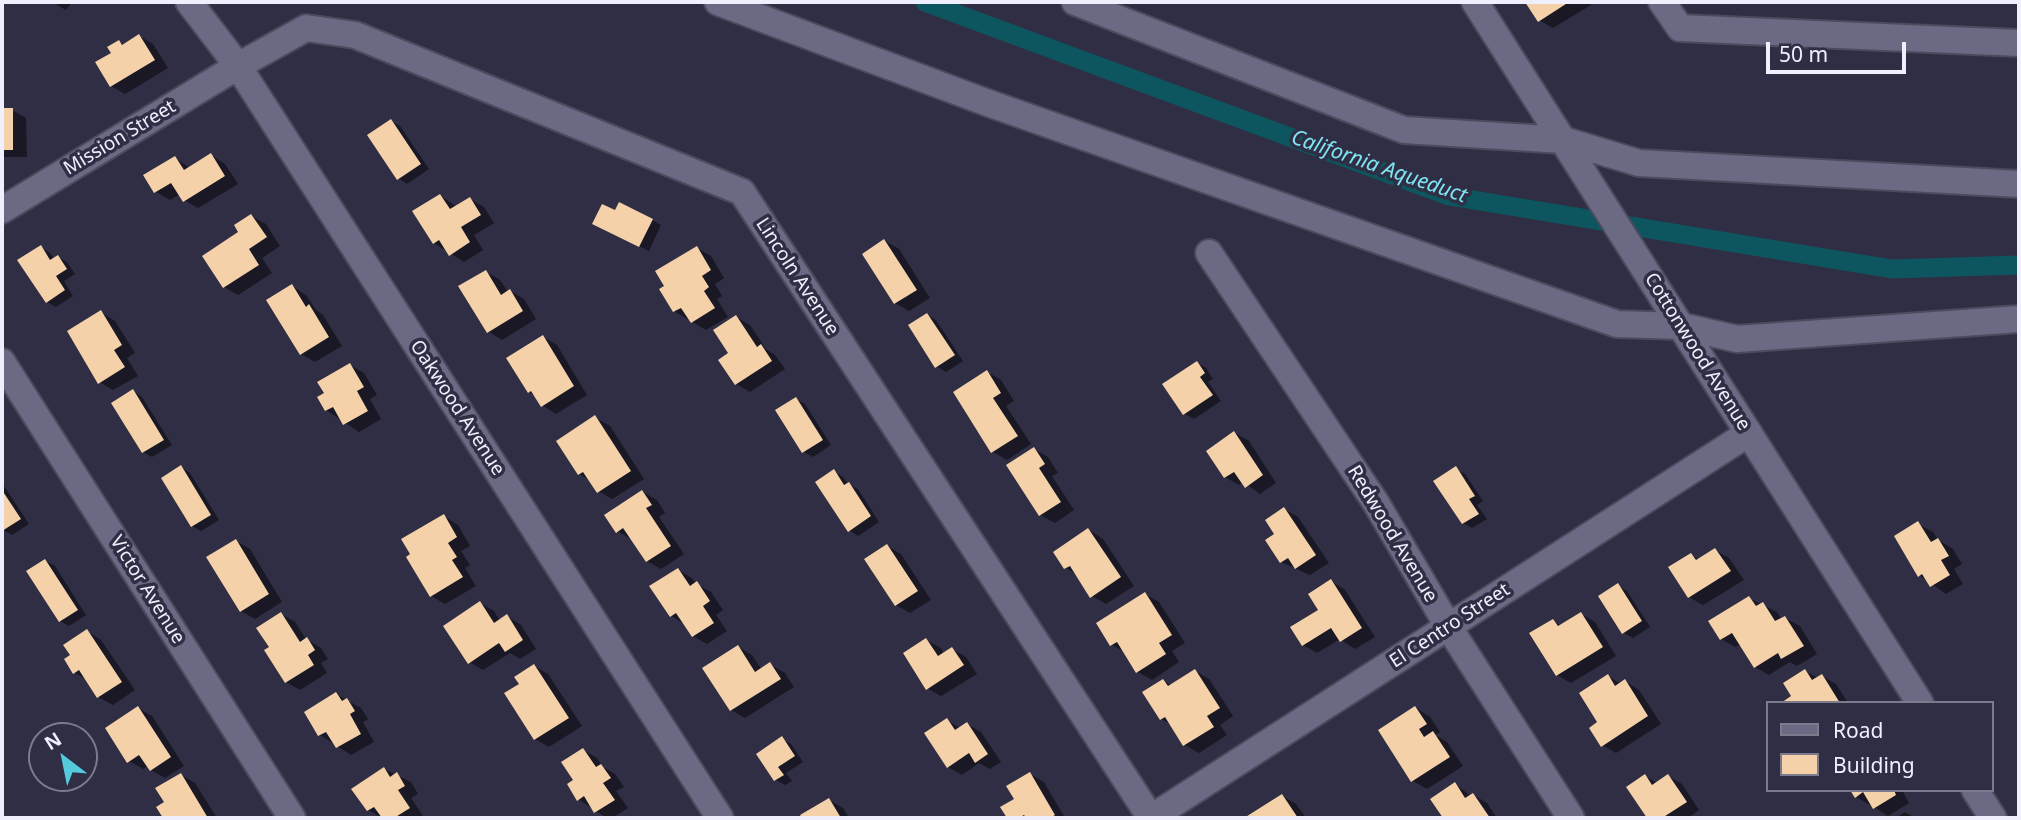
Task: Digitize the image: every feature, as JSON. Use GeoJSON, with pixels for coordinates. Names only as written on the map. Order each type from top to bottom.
{"type":"FeatureCollection","features":[{"type":"Feature","properties":{"kind":"street","name":"Oakwood Avenue"},"geometry":{"type":"LineString","coordinates":[[189,2],[238,66],[720,818]]}},
{"type":"Feature","properties":{"kind":"street"},"geometry":{"type":"LineString","coordinates":[[718,2],[988,103],[1617,324],[1681,326],[1737,339],[2019,319]]}},
{"type":"Feature","properties":{"kind":"street"},"geometry":{"type":"LineString","coordinates":[[1075,2],[1404,130],[1563,140],[1639,163],[2019,184]]}},
{"type":"Feature","properties":{"kind":"street","name":"Cottonwood Avenue"},"geometry":{"type":"LineString","coordinates":[[1475,2],[1919,701]]}},
{"type":"Feature","properties":{"kind":"street"},"geometry":{"type":"LineString","coordinates":[[1662,2],[1681,28],[2019,43]]}},
{"type":"Feature","properties":{"kind":"street","name":"Lincoln Avenue"},"geometry":{"type":"LineString","coordinates":[[238,66],[306,28],[355,36],[742,192],[1151,818]]}},
{"type":"Feature","properties":{"kind":"street","name":"Mission Street"},"geometry":{"type":"LineString","coordinates":[[2,210],[238,66]]}},
{"type":"Feature","properties":{"kind":"street","name":"Redwood Avenue"},"geometry":{"type":"LineString","coordinates":[[1209,253],[1376,503],[1448,626],[1571,818]]}},
{"type":"Feature","properties":{"kind":"street","name":"Victor Avenue"},"geometry":{"type":"LineString","coordinates":[[2,362],[292,818]]}},
{"type":"Feature","properties":{"kind":"street","name":"El Centro Street"},"geometry":{"type":"LineString","coordinates":[[1151,818],[1749,433]]}},
{"type":"Feature","properties":{"kind":"street"},"geometry":{"type":"LineString","coordinates":[[1976,792],[1993,818]]}},
{"type":"Feature","properties":{"kind":"building"},"geometry":{"type":"Polygon","coordinates":[[[1525,2],[1569,2],[1538,22],[1525,2]]]}},
{"type":"Feature","properties":{"kind":"building"},"geometry":{"type":"Polygon","coordinates":[[[139,34],[155,60],[110,87],[95,62],[111,53],[107,47],[119,40],[122,45],[139,34]]]}},
{"type":"Feature","properties":{"kind":"building"},"geometry":{"type":"Polygon","coordinates":[[[2,108],[13,108],[13,150],[2,150],[2,108]]]}},
{"type":"Feature","properties":{"kind":"building"},"geometry":{"type":"Polygon","coordinates":[[[391,119],[421,164],[397,180],[367,135],[391,119]]]}},
{"type":"Feature","properties":{"kind":"building"},"geometry":{"type":"Polygon","coordinates":[[[211,153],[225,176],[183,202],[171,183],[154,193],[143,175],[175,156],[184,170],[211,153]]]}},
{"type":"Feature","properties":{"kind":"building"},"geometry":{"type":"Polygon","coordinates":[[[440,194],[450,209],[470,197],[481,215],[461,227],[470,242],[449,256],[439,240],[433,244],[412,211],[440,194]]]}},
{"type":"Feature","properties":{"kind":"building"},"geometry":{"type":"Polygon","coordinates":[[[619,202],[653,219],[639,247],[592,224],[602,204],[615,210],[619,202]]]}},
{"type":"Feature","properties":{"kind":"building"},"geometry":{"type":"Polygon","coordinates":[[[251,214],[267,237],[249,249],[259,265],[223,288],[202,256],[238,232],[234,225],[251,214]]]}},
{"type":"Feature","properties":{"kind":"building"},"geometry":{"type":"Polygon","coordinates":[[[884,239],[917,290],[894,304],[862,254],[884,239]]]}},
{"type":"Feature","properties":{"kind":"building"},"geometry":{"type":"Polygon","coordinates":[[[41,245],[50,260],[58,255],[67,269],[56,276],[65,290],[46,303],[17,260],[41,245]]]}},
{"type":"Feature","properties":{"kind":"building"},"geometry":{"type":"Polygon","coordinates":[[[697,246],[711,270],[702,276],[709,287],[704,291],[715,308],[691,323],[681,308],[673,312],[659,289],[664,286],[655,271],[697,246]]]}},
{"type":"Feature","properties":{"kind":"building"},"geometry":{"type":"Polygon","coordinates":[[[486,270],[501,295],[510,289],[523,311],[487,333],[458,286],[486,270]]]}},
{"type":"Feature","properties":{"kind":"building"},"geometry":{"type":"Polygon","coordinates":[[[292,284],[306,307],[309,304],[329,337],[300,355],[266,300],[292,284]]]}},
{"type":"Feature","properties":{"kind":"building"},"geometry":{"type":"Polygon","coordinates":[[[101,310],[122,345],[114,350],[125,367],[98,384],[67,331],[101,310]]]}},
{"type":"Feature","properties":{"kind":"building"},"geometry":{"type":"Polygon","coordinates":[[[927,313],[955,355],[935,368],[908,325],[927,313]]]}},
{"type":"Feature","properties":{"kind":"building"},"geometry":{"type":"Polygon","coordinates":[[[736,315],[757,347],[761,344],[772,361],[735,385],[718,360],[728,353],[713,330],[736,315]]]}},
{"type":"Feature","properties":{"kind":"building"},"geometry":{"type":"Polygon","coordinates":[[[543,335],[574,386],[541,407],[531,391],[528,393],[506,358],[543,335]]]}},
{"type":"Feature","properties":{"kind":"building"},"geometry":{"type":"Polygon","coordinates":[[[1197,361],[1205,373],[1200,377],[1213,395],[1183,415],[1162,384],[1197,361]]]}},
{"type":"Feature","properties":{"kind":"building"},"geometry":{"type":"Polygon","coordinates":[[[350,363],[364,387],[357,391],[368,411],[343,425],[333,407],[325,411],[317,397],[324,393],[317,382],[350,363]]]}},
{"type":"Feature","properties":{"kind":"building"},"geometry":{"type":"Polygon","coordinates":[[[987,370],[1001,393],[993,398],[1018,436],[991,453],[953,392],[987,370]]]}},
{"type":"Feature","properties":{"kind":"building"},"geometry":{"type":"Polygon","coordinates":[[[133,389],[164,440],[142,453],[111,403],[133,389]]]}},
{"type":"Feature","properties":{"kind":"building"},"geometry":{"type":"Polygon","coordinates":[[[796,397],[823,440],[802,453],[775,410],[796,397]]]}},
{"type":"Feature","properties":{"kind":"building"},"geometry":{"type":"Polygon","coordinates":[[[595,415],[631,471],[597,493],[583,472],[578,475],[556,441],[595,415]]]}},
{"type":"Feature","properties":{"kind":"building"},"geometry":{"type":"Polygon","coordinates":[[[1234,431],[1263,475],[1245,488],[1234,472],[1224,478],[1206,451],[1234,431]]]}},
{"type":"Feature","properties":{"kind":"building"},"geometry":{"type":"Polygon","coordinates":[[[1034,447],[1045,464],[1039,468],[1061,502],[1039,516],[1006,465],[1034,447]]]}},
{"type":"Feature","properties":{"kind":"building"},"geometry":{"type":"Polygon","coordinates":[[[181,465],[211,515],[191,527],[161,478],[181,465]]]}},
{"type":"Feature","properties":{"kind":"building"},"geometry":{"type":"Polygon","coordinates":[[[1456,466],[1475,496],[1469,499],[1479,514],[1462,524],[1433,481],[1456,466]]]}},
{"type":"Feature","properties":{"kind":"building"},"geometry":{"type":"Polygon","coordinates":[[[834,469],[844,485],[849,482],[871,516],[848,532],[815,482],[834,469]]]}},
{"type":"Feature","properties":{"kind":"building"},"geometry":{"type":"Polygon","coordinates":[[[2,490],[21,519],[2,531],[2,490]]]}},
{"type":"Feature","properties":{"kind":"building"},"geometry":{"type":"Polygon","coordinates":[[[642,490],[652,505],[646,508],[671,546],[646,562],[623,528],[616,533],[604,515],[642,490]]]}},
{"type":"Feature","properties":{"kind":"building"},"geometry":{"type":"Polygon","coordinates":[[[1284,507],[1316,555],[1295,569],[1288,558],[1280,563],[1265,540],[1274,534],[1265,520],[1284,507]]]}},
{"type":"Feature","properties":{"kind":"building"},"geometry":{"type":"Polygon","coordinates":[[[444,514],[457,537],[448,543],[457,557],[452,560],[463,577],[430,597],[406,557],[410,554],[401,539],[444,514]]]}},
{"type":"Feature","properties":{"kind":"building"},"geometry":{"type":"Polygon","coordinates":[[[1918,521],[1931,542],[1938,538],[1949,556],[1941,560],[1950,575],[1930,587],[1922,574],[1918,577],[1894,536],[1918,521]]]}},
{"type":"Feature","properties":{"kind":"building"},"geometry":{"type":"Polygon","coordinates":[[[1088,528],[1121,577],[1090,598],[1070,566],[1064,569],[1053,552],[1088,528]]]}},
{"type":"Feature","properties":{"kind":"building"},"geometry":{"type":"Polygon","coordinates":[[[236,539],[269,594],[240,612],[206,557],[236,539]]]}},
{"type":"Feature","properties":{"kind":"building"},"geometry":{"type":"Polygon","coordinates":[[[887,544],[918,591],[895,606],[864,559],[887,544]]]}},
{"type":"Feature","properties":{"kind":"building"},"geometry":{"type":"Polygon","coordinates":[[[1715,548],[1731,571],[1688,598],[1668,567],[1691,553],[1696,560],[1715,548]]]}},
{"type":"Feature","properties":{"kind":"building"},"geometry":{"type":"Polygon","coordinates":[[[45,559],[78,610],[59,622],[26,571],[45,559]]]}},
{"type":"Feature","properties":{"kind":"building"},"geometry":{"type":"Polygon","coordinates":[[[678,568],[690,586],[697,581],[710,601],[703,606],[714,623],[692,637],[676,613],[670,617],[649,586],[678,568]]]}},
{"type":"Feature","properties":{"kind":"building"},"geometry":{"type":"Polygon","coordinates":[[[1331,579],[1362,628],[1340,642],[1331,628],[1302,646],[1290,627],[1318,610],[1308,594],[1331,579]]]}},
{"type":"Feature","properties":{"kind":"building"},"geometry":{"type":"Polygon","coordinates":[[[1618,583],[1642,621],[1622,634],[1598,596],[1618,583]]]}},
{"type":"Feature","properties":{"kind":"building"},"geometry":{"type":"Polygon","coordinates":[[[1145,592],[1172,635],[1159,643],[1166,654],[1136,673],[1117,642],[1110,646],[1096,623],[1145,592]]]}},
{"type":"Feature","properties":{"kind":"building"},"geometry":{"type":"Polygon","coordinates":[[[1749,596],[1756,606],[1763,602],[1775,621],[1785,616],[1804,646],[1781,659],[1778,653],[1754,668],[1732,633],[1720,640],[1708,621],[1749,596]]]}},
{"type":"Feature","properties":{"kind":"building"},"geometry":{"type":"Polygon","coordinates":[[[480,601],[494,623],[507,614],[523,640],[505,652],[499,643],[468,664],[443,626],[480,601]]]}},
{"type":"Feature","properties":{"kind":"building"},"geometry":{"type":"Polygon","coordinates":[[[281,612],[300,642],[307,637],[315,650],[308,655],[314,665],[285,683],[264,650],[269,647],[256,628],[281,612]]]}},
{"type":"Feature","properties":{"kind":"building"},"geometry":{"type":"Polygon","coordinates":[[[1581,612],[1603,647],[1556,676],[1529,633],[1553,619],[1558,626],[1581,612]]]}},
{"type":"Feature","properties":{"kind":"building"},"geometry":{"type":"Polygon","coordinates":[[[87,629],[122,682],[97,698],[79,670],[73,674],[64,659],[70,655],[63,645],[87,629]]]}},
{"type":"Feature","properties":{"kind":"building"},"geometry":{"type":"Polygon","coordinates":[[[926,638],[938,656],[952,647],[964,665],[926,690],[903,653],[926,638]]]}},
{"type":"Feature","properties":{"kind":"building"},"geometry":{"type":"Polygon","coordinates":[[[738,645],[755,672],[770,662],[781,679],[730,711],[702,668],[738,645]]]}},
{"type":"Feature","properties":{"kind":"building"},"geometry":{"type":"Polygon","coordinates":[[[534,664],[569,718],[534,740],[504,693],[519,684],[514,677],[534,664]]]}},
{"type":"Feature","properties":{"kind":"building"},"geometry":{"type":"Polygon","coordinates":[[[1195,669],[1220,708],[1207,716],[1214,727],[1183,746],[1165,717],[1160,720],[1142,692],[1163,679],[1168,686],[1195,669]]]}},
{"type":"Feature","properties":{"kind":"building"},"geometry":{"type":"Polygon","coordinates":[[[1805,669],[1812,680],[1822,674],[1839,701],[1784,701],[1791,696],[1783,683],[1805,669]]]}},
{"type":"Feature","properties":{"kind":"building"},"geometry":{"type":"Polygon","coordinates":[[[1608,674],[1615,686],[1625,679],[1648,716],[1601,747],[1589,728],[1597,722],[1579,693],[1608,674]]]}},
{"type":"Feature","properties":{"kind":"building"},"geometry":{"type":"Polygon","coordinates":[[[336,692],[342,701],[347,698],[355,711],[350,714],[361,734],[336,748],[326,732],[318,736],[304,712],[336,692]]]}},
{"type":"Feature","properties":{"kind":"building"},"geometry":{"type":"Polygon","coordinates":[[[138,706],[171,757],[150,771],[139,755],[127,763],[105,728],[138,706]]]}},
{"type":"Feature","properties":{"kind":"building"},"geometry":{"type":"Polygon","coordinates":[[[1415,706],[1427,724],[1419,729],[1424,737],[1433,731],[1450,757],[1411,782],[1378,730],[1415,706]]]}},
{"type":"Feature","properties":{"kind":"building"},"geometry":{"type":"Polygon","coordinates":[[[947,718],[955,730],[967,722],[988,754],[975,763],[969,753],[947,768],[924,733],[947,718]]]}},
{"type":"Feature","properties":{"kind":"building"},"geometry":{"type":"Polygon","coordinates":[[[782,736],[795,756],[778,767],[784,775],[774,781],[756,754],[782,736]]]}},
{"type":"Feature","properties":{"kind":"building"},"geometry":{"type":"Polygon","coordinates":[[[583,748],[596,767],[601,764],[611,778],[603,783],[615,800],[594,813],[584,796],[577,801],[567,784],[573,780],[561,762],[583,748]]]}},
{"type":"Feature","properties":{"kind":"building"},"geometry":{"type":"Polygon","coordinates":[[[384,767],[390,777],[397,772],[405,786],[398,790],[410,808],[394,818],[382,818],[374,807],[367,811],[351,789],[384,767]]]}},
{"type":"Feature","properties":{"kind":"building"},"geometry":{"type":"Polygon","coordinates":[[[1030,772],[1055,815],[1050,818],[1026,818],[1024,815],[1007,818],[1000,807],[1014,799],[1006,786],[1030,772]]]}},
{"type":"Feature","properties":{"kind":"building"},"geometry":{"type":"Polygon","coordinates":[[[181,773],[208,818],[163,818],[156,807],[164,802],[155,788],[181,773]]]}},
{"type":"Feature","properties":{"kind":"building"},"geometry":{"type":"Polygon","coordinates":[[[1645,774],[1652,785],[1668,774],[1687,802],[1662,818],[1647,818],[1626,787],[1645,774]]]}},
{"type":"Feature","properties":{"kind":"building"},"geometry":{"type":"Polygon","coordinates":[[[1455,782],[1465,798],[1473,793],[1490,818],[1443,818],[1430,799],[1455,782]]]}},
{"type":"Feature","properties":{"kind":"building"},"geometry":{"type":"Polygon","coordinates":[[[1851,792],[1863,792],[1855,798],[1851,792]]]}},
{"type":"Feature","properties":{"kind":"building"},"geometry":{"type":"Polygon","coordinates":[[[1863,792],[1895,792],[1896,795],[1873,809],[1863,792]]]}},
{"type":"Feature","properties":{"kind":"building"},"geometry":{"type":"Polygon","coordinates":[[[1282,794],[1298,818],[1244,818],[1282,794]]]}},
{"type":"Feature","properties":{"kind":"building"},"geometry":{"type":"Polygon","coordinates":[[[829,798],[841,818],[802,818],[800,815],[829,798]]]}},
{"type":"Feature","properties":{"kind":"waterway","name":"California Aqueduct"},"geometry":{"type":"LineString","coordinates":[[925,2],[1449,196],[1892,269],[2019,265]]}}]}
